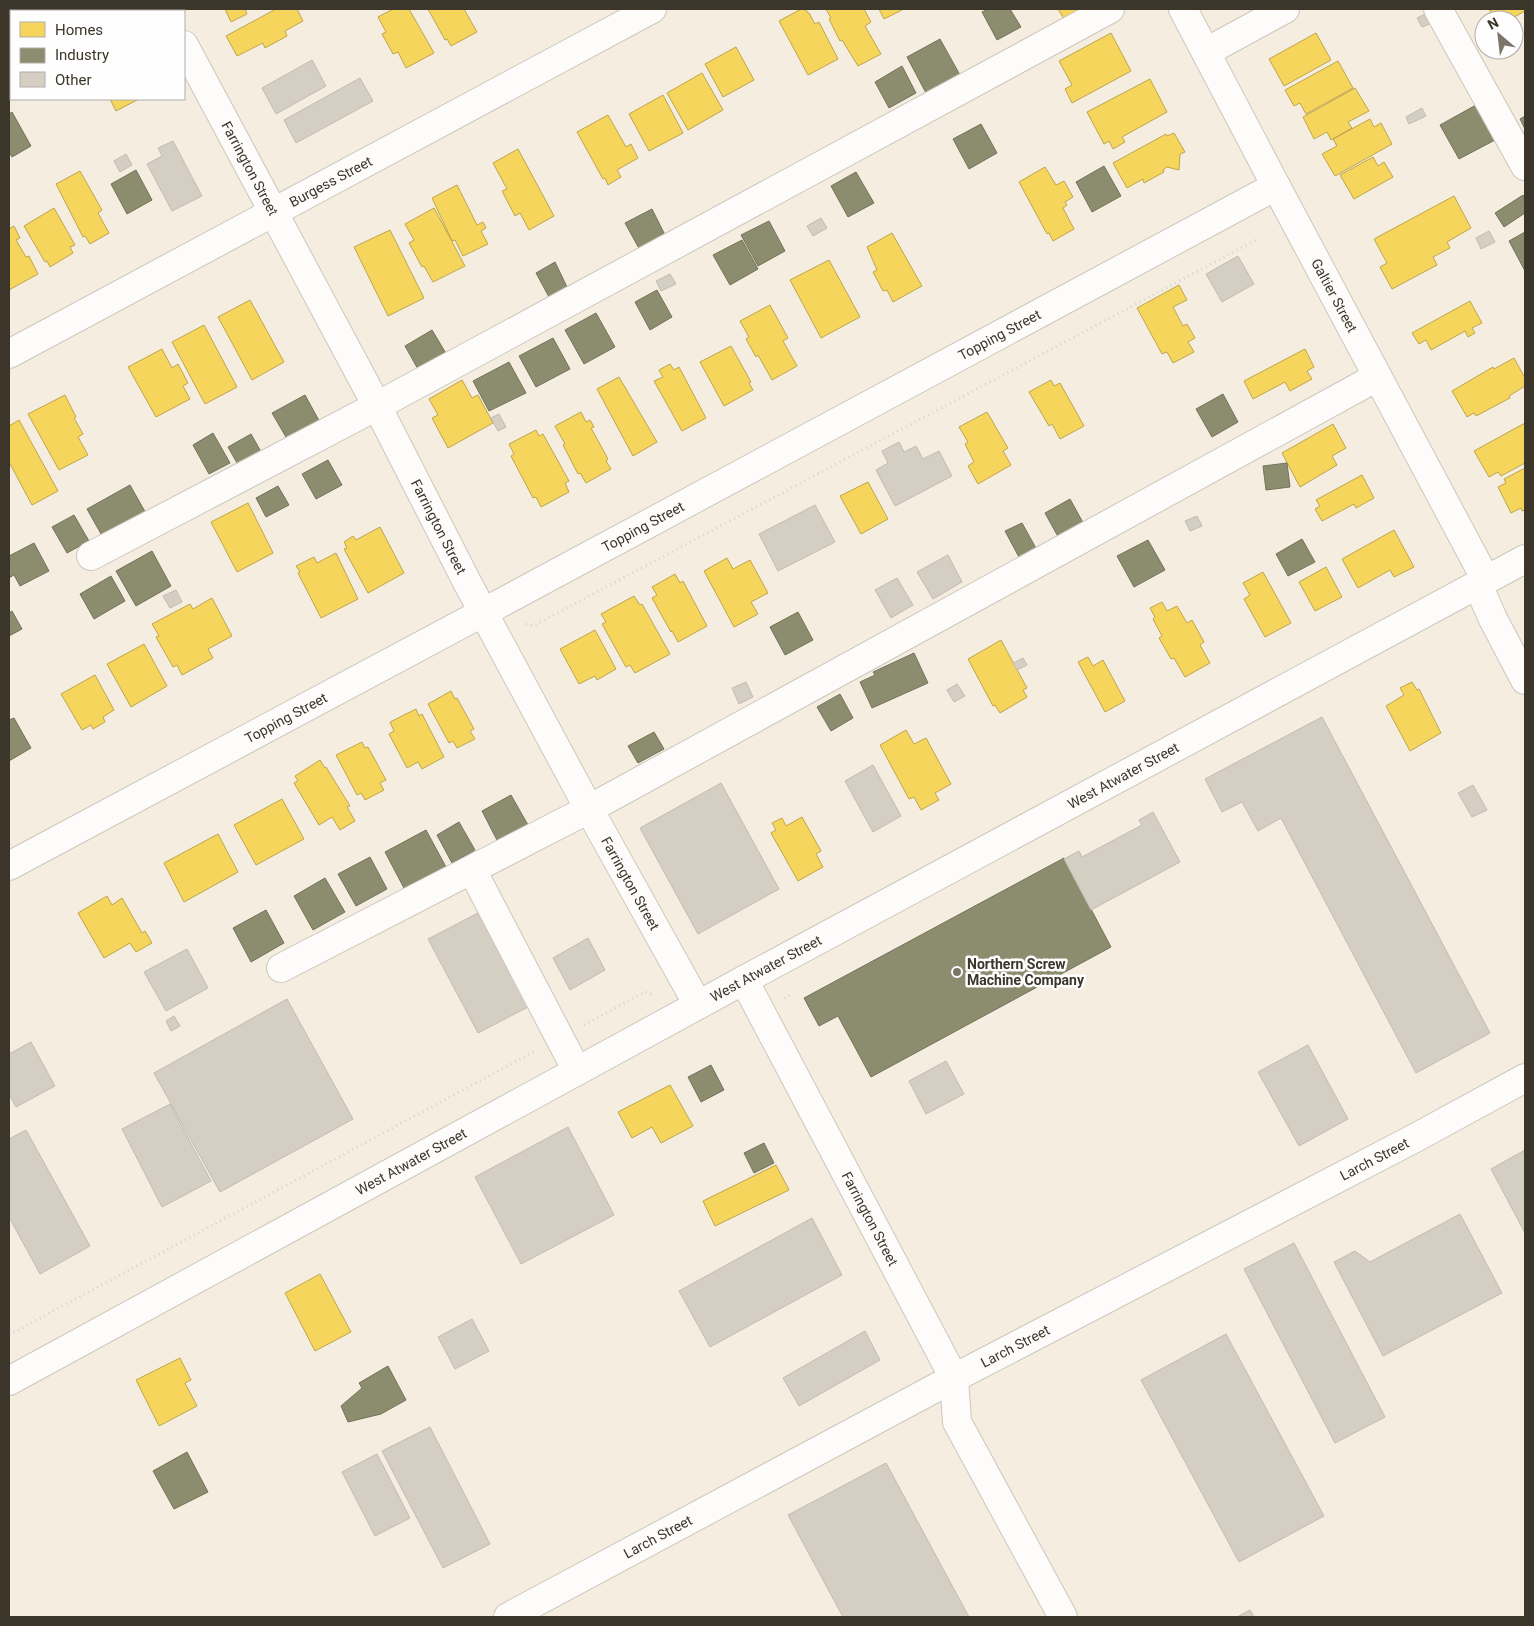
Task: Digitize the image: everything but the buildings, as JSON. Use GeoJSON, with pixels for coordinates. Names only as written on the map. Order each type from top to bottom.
{"type":"FeatureCollection","features":[{"type":"Feature","properties":{"kind":"street","name":"Burgess Street"},"geometry":{"type":"LineString","coordinates":[[9,354],[652,9]]}},
{"type":"Feature","properties":{"kind":"street"},"geometry":{"type":"LineString","coordinates":[[91,556],[377,406],[1110,9]]}},
{"type":"Feature","properties":{"kind":"street","name":"Galtier Street"},"geometry":{"type":"LineString","coordinates":[[1183,9],[1377,377],[1482,583],[1492,619],[1525,680]]}},
{"type":"Feature","properties":{"kind":"street"},"geometry":{"type":"LineString","coordinates":[[1206,52],[1285,9]]}},
{"type":"Feature","properties":{"kind":"street"},"geometry":{"type":"LineString","coordinates":[[1438,9],[1525,166]]}},
{"type":"Feature","properties":{"kind":"street","name":"Farrington Street"},"geometry":{"type":"LineString","coordinates":[[185,47],[590,810],[698,1005]]}},
{"type":"Feature","properties":{"kind":"street","name":"Topping Street"},"geometry":{"type":"LineString","coordinates":[[9,866],[1276,186]]}},
{"type":"Feature","properties":{"kind":"street"},"geometry":{"type":"LineString","coordinates":[[281,968],[590,810],[1377,377]]}},
{"type":"Feature","properties":{"kind":"street","name":"West Atwater Street"},"geometry":{"type":"LineString","coordinates":[[9,1381],[744,980],[1525,559]]}},
{"type":"Feature","properties":{"kind":"street"},"geometry":{"type":"LineString","coordinates":[[472,870],[578,1071]]}},
{"type":"Feature","properties":{"kind":"street","name":"Farrington Street"},"geometry":{"type":"LineString","coordinates":[[744,980],[954,1378]]}},
{"type":"Feature","properties":{"kind":"street","name":"Larch Street"},"geometry":{"type":"LineString","coordinates":[[508,1617],[954,1378],[1415,1138],[1525,1078]]}},
{"type":"Feature","properties":{"kind":"street"},"geometry":{"type":"LineString","coordinates":[[954,1378],[957,1422],[1063,1617]]}},
{"type":"Feature","properties":{"kind":"path"},"geometry":{"type":"LineString","coordinates":[[526,624],[533,626],[1256,240]]}},
{"type":"Feature","properties":{"kind":"path"},"geometry":{"type":"LineString","coordinates":[[9,1335],[645,992],[653,995]]}},
{"type":"Feature","properties":{"kind":"place","name":"Northern Screw Machine Company"},"geometry":{"type":"Point","coordinates":[957,972]}}]}
